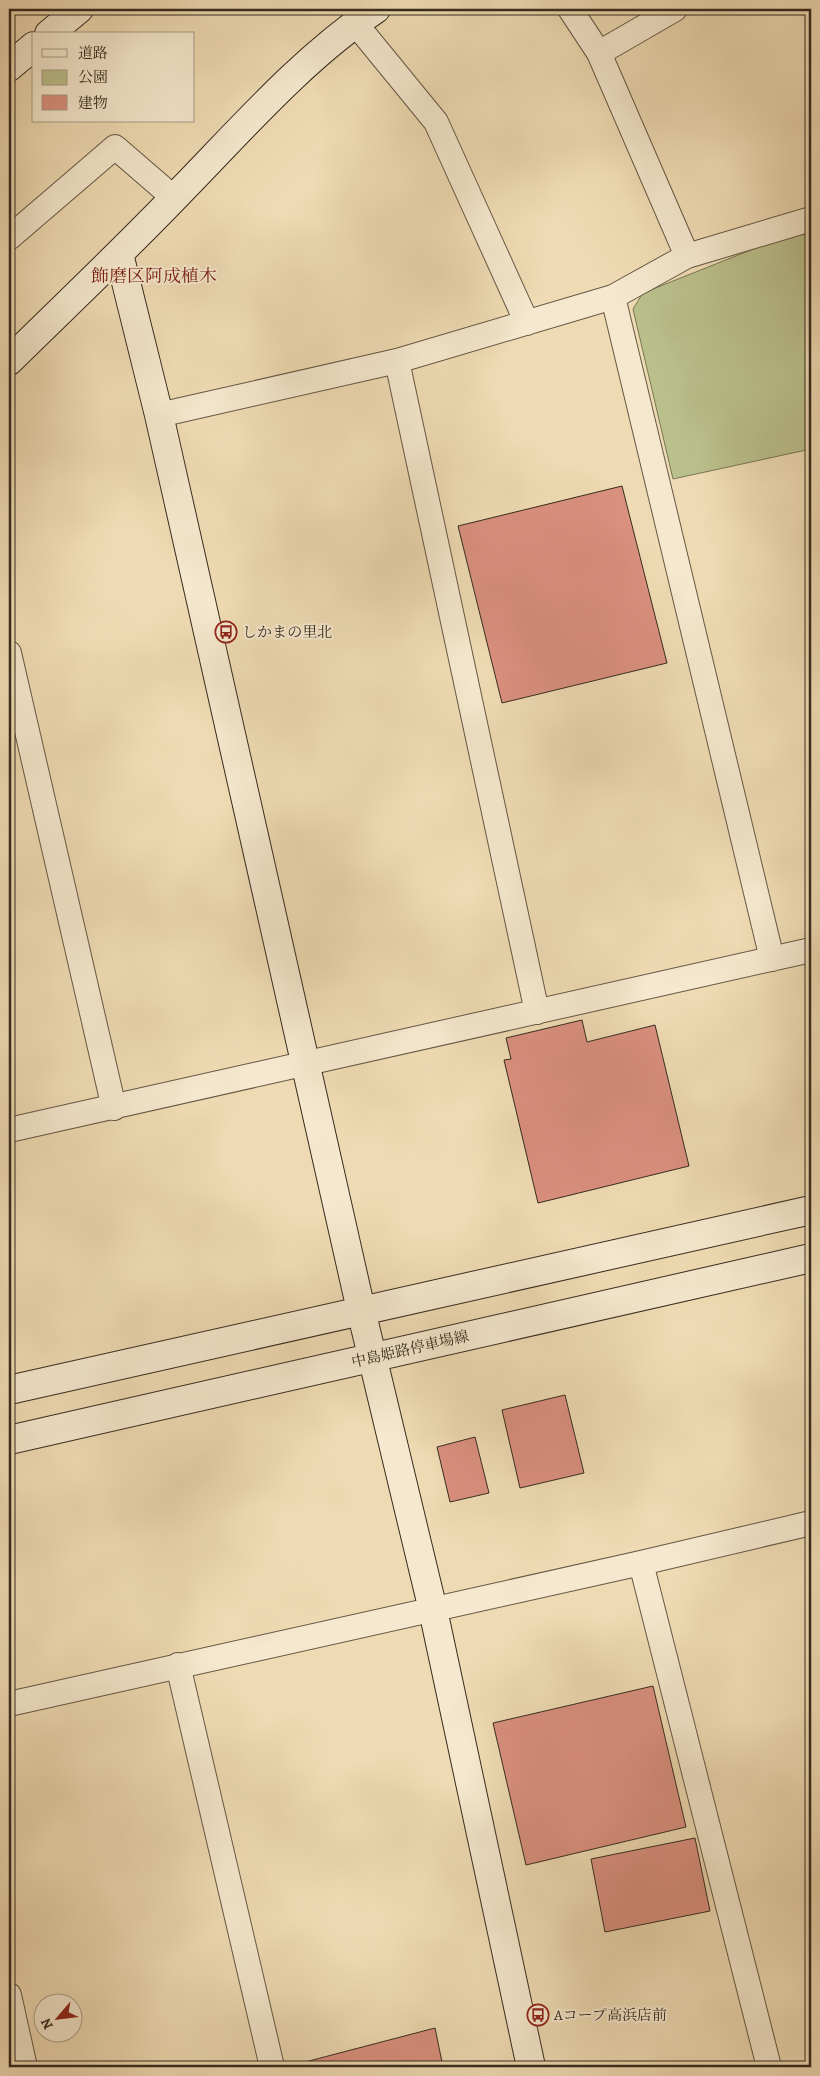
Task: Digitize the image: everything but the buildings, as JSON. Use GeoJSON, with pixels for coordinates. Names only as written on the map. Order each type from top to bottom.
{"type":"FeatureCollection","features":[{"type":"Feature","properties":{"kind":"street"},"geometry":{"type":"LineString","coordinates":[[51,32],[79,9]]}},
{"type":"Feature","properties":{"kind":"street"},"geometry":{"type":"LineString","coordinates":[[570,9],[599,53],[687,256]]}},
{"type":"Feature","properties":{"kind":"street"},"geometry":{"type":"LineString","coordinates":[[599,53],[675,9]]}},
{"type":"Feature","properties":{"kind":"street"},"geometry":{"type":"LineString","coordinates":[[9,361],[119,254],[295,75],[366,16],[436,122],[527,323]]}},
{"type":"Feature","properties":{"kind":"street"},"geometry":{"type":"LineString","coordinates":[[9,67],[32,48]]}},
{"type":"Feature","properties":{"kind":"street"},"geometry":{"type":"LineString","coordinates":[[9,238],[115,147],[174,198]]}},
{"type":"Feature","properties":{"kind":"street"},"geometry":{"type":"LineString","coordinates":[[159,415],[397,361],[527,323],[613,297],[687,256],[811,219]]}},
{"type":"Feature","properties":{"kind":"street"},"geometry":{"type":"LineString","coordinates":[[119,254],[159,415],[361,1310],[433,1610],[531,2067]]}},
{"type":"Feature","properties":{"kind":"street"},"geometry":{"type":"LineString","coordinates":[[613,297],[772,959]]}},
{"type":"Feature","properties":{"kind":"street"},"geometry":{"type":"LineString","coordinates":[[397,361],[538,1012]]}},
{"type":"Feature","properties":{"kind":"street"},"geometry":{"type":"LineString","coordinates":[[9,653],[114,1108]]}},
{"type":"Feature","properties":{"kind":"street"},"geometry":{"type":"LineString","coordinates":[[9,1130],[114,1108],[811,950]]}},
{"type":"Feature","properties":{"kind":"street"},"geometry":{"type":"LineString","coordinates":[[9,1390],[811,1210]]}},
{"type":"Feature","properties":{"kind":"street","name":"中島姫路停車場線"},"geometry":{"type":"LineString","coordinates":[[9,1440],[811,1258]]}},
{"type":"Feature","properties":{"kind":"street"},"geometry":{"type":"LineString","coordinates":[[9,1704],[433,1610],[811,1523]]}},
{"type":"Feature","properties":{"kind":"street"},"geometry":{"type":"LineString","coordinates":[[641,1563],[769,2067]]}},
{"type":"Feature","properties":{"kind":"street"},"geometry":{"type":"LineString","coordinates":[[178,1665],[272,2067]]}},
{"type":"Feature","properties":{"kind":"street"},"geometry":{"type":"LineString","coordinates":[[9,1995],[26,2067]]}},
{"type":"Feature","properties":{"kind":"green space"},"geometry":{"type":"Polygon","coordinates":[[[796,232],[811,238],[811,449],[673,479],[633,309],[643,293],[796,232]]]}},
{"type":"Feature","properties":{"kind":"place","name":"しかまの里北"},"geometry":{"type":"Point","coordinates":[226,632]}},
{"type":"Feature","properties":{"kind":"place","name":"Aコープ高浜店前"},"geometry":{"type":"Point","coordinates":[538,2015]}},
{"type":"Feature","properties":{"kind":"district","name":"飾磨区阿成植木"},"geometry":{"type":"Point","coordinates":[154,276]}}]}
